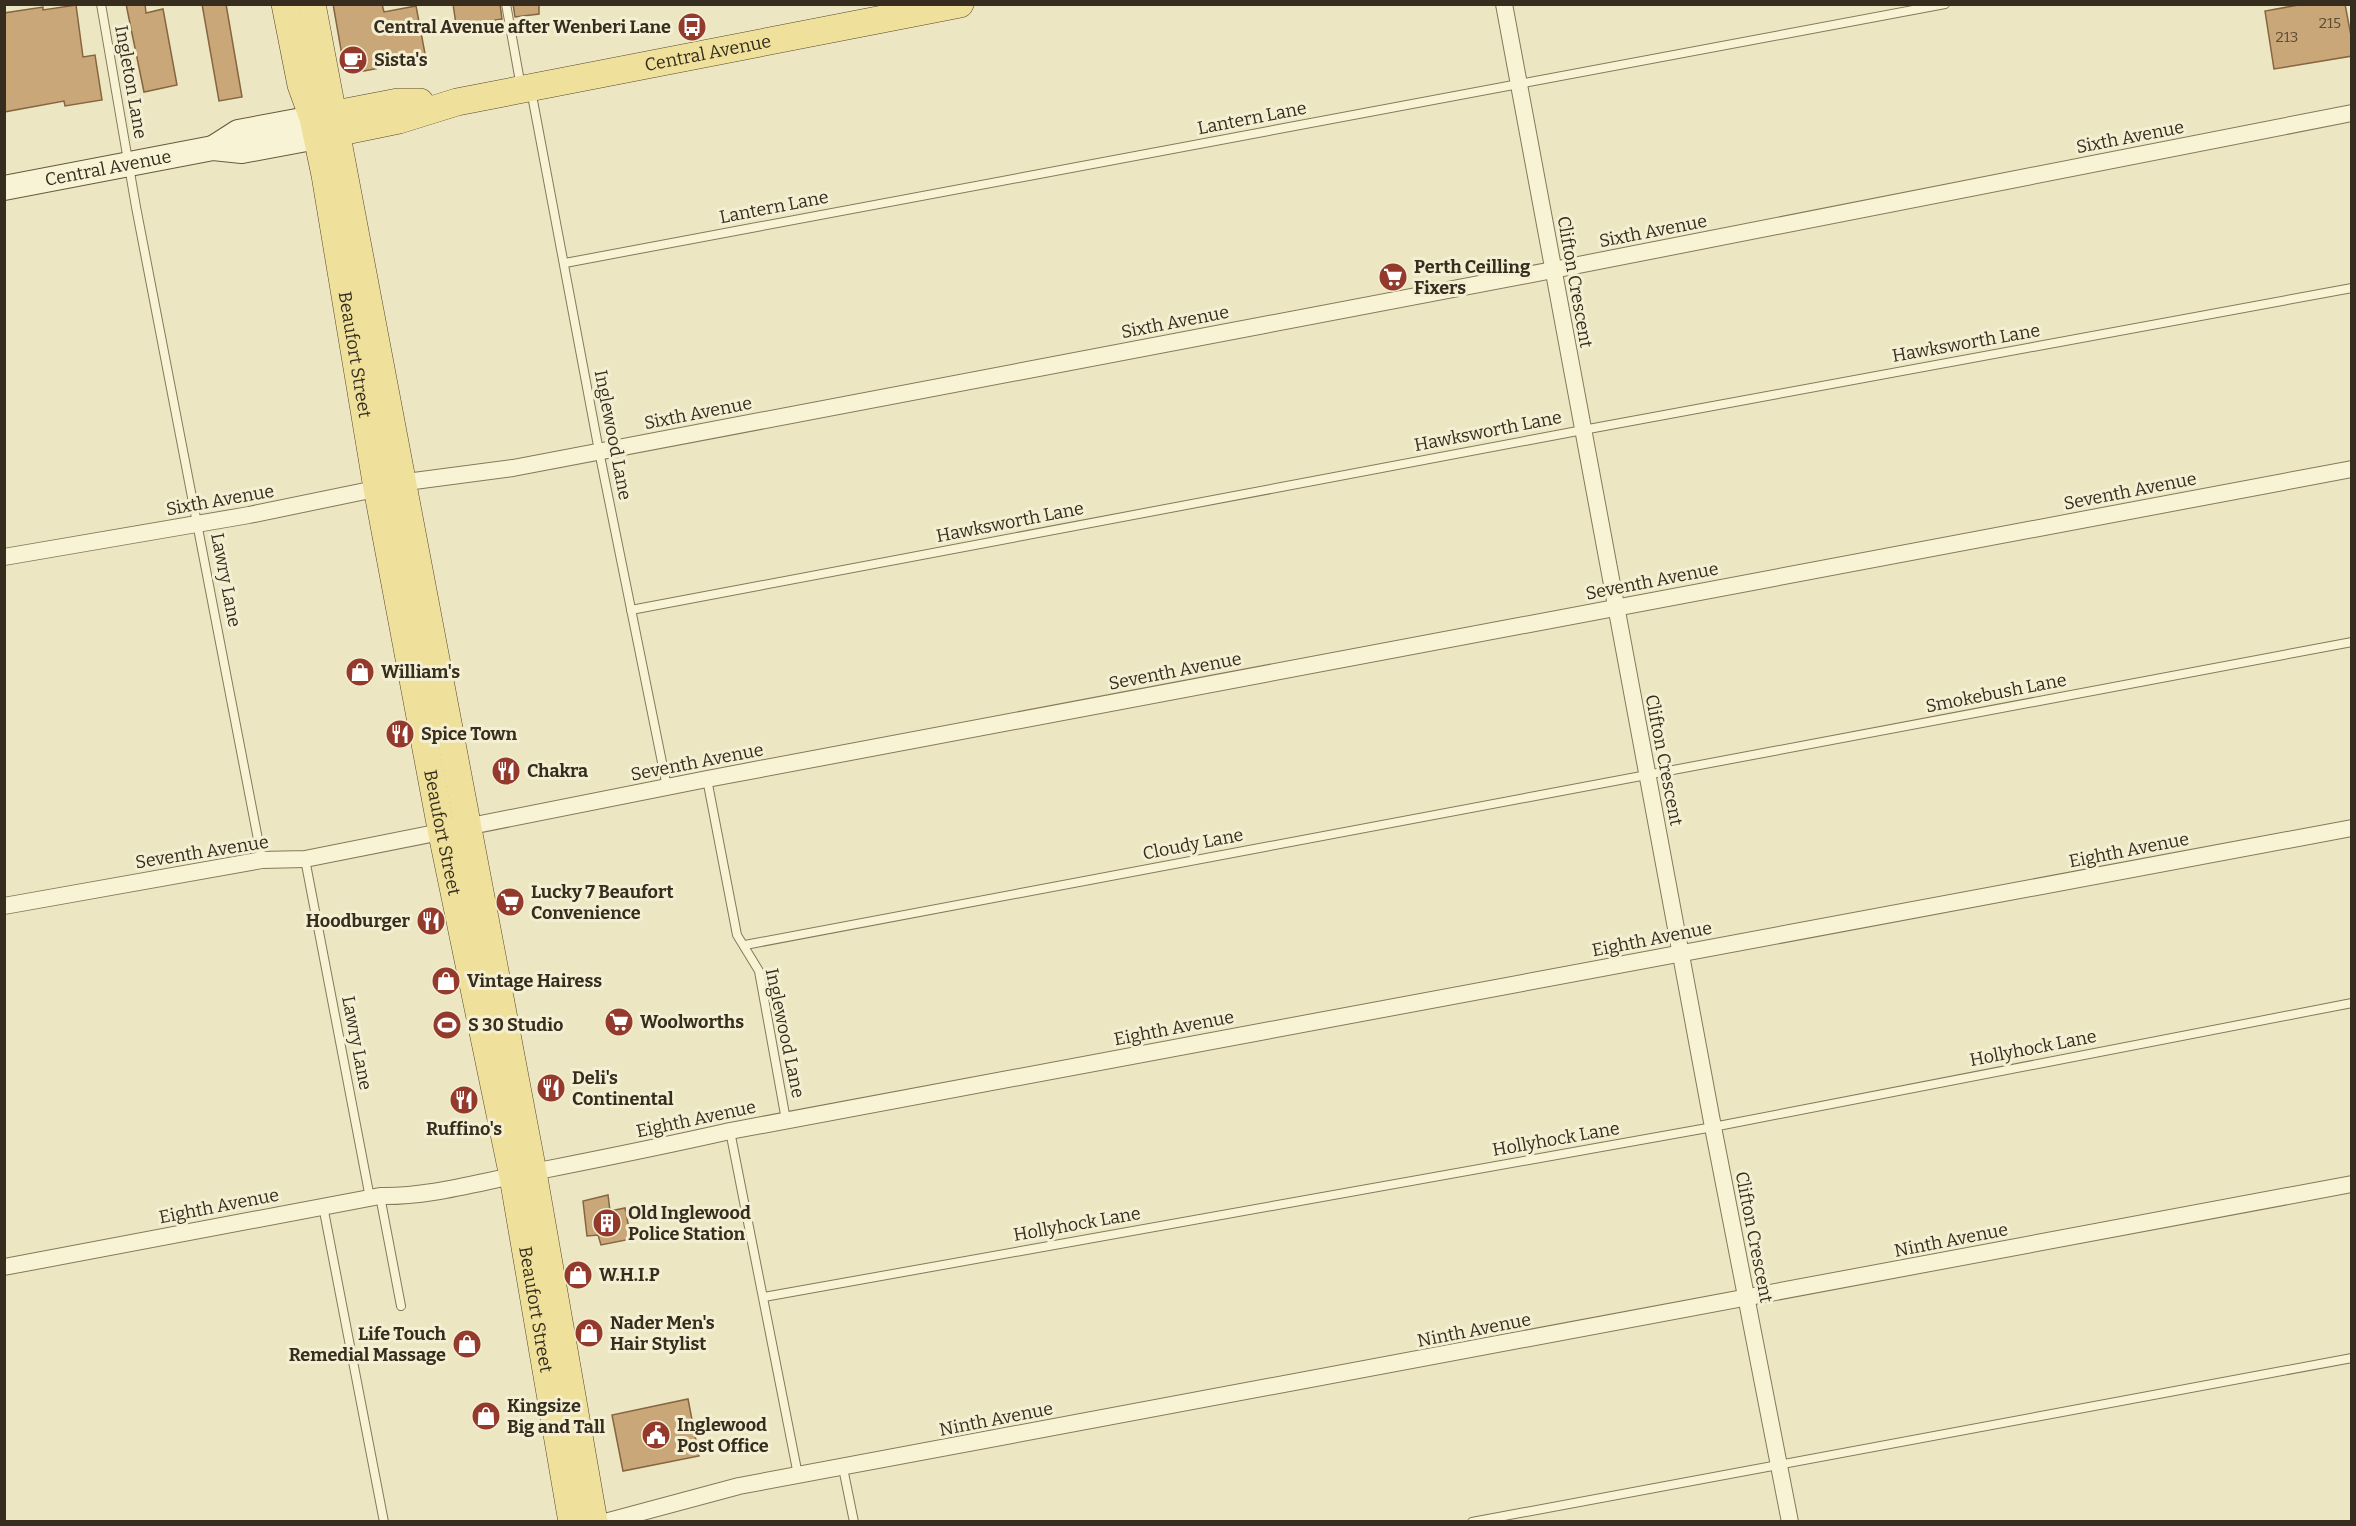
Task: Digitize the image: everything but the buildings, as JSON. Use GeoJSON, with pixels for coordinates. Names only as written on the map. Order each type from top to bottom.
{"type":"FeatureCollection","features":[{"type":"Feature","properties":{"kind":"main road","name":"Beaufort Street"},"geometry":{"type":"LineString","coordinates":[[285,4],[301,85],[325,126]]}},
{"type":"Feature","properties":{"kind":"main road","name":"Beaufort Street"},"geometry":{"type":"LineString","coordinates":[[312,4],[325,126],[390,486],[454,830],[594,1521]]}},
{"type":"Feature","properties":{"kind":"main road","name":"Central Avenue"},"geometry":{"type":"LineString","coordinates":[[4,188],[213,148],[238,132],[325,126],[398,102],[457,102],[960,4]]}},
{"type":"Feature","properties":{"kind":"main road","name":"Beaufort Street"},"geometry":{"type":"LineString","coordinates":[[523,1174],[572,1521]]}},
{"type":"Feature","properties":{"kind":"street","name":"Clifton Crescent"},"geometry":{"type":"LineString","coordinates":[[1504,4],[1713,1127],[1790,1521]]}},
{"type":"Feature","properties":{"kind":"street","name":"Sixth Avenue"},"geometry":{"type":"LineString","coordinates":[[4,557],[249,515],[390,486],[513,468],[599,452],[1553,270],[2352,113]]}},
{"type":"Feature","properties":{"kind":"street","name":"Seventh Avenue"},"geometry":{"type":"LineString","coordinates":[[4,906],[262,860],[305,859],[707,779],[2352,469]]}},
{"type":"Feature","properties":{"kind":"street","name":"Eighth Avenue"},"geometry":{"type":"LineString","coordinates":[[4,1267],[323,1206],[375,1197],[405,1197],[786,1120],[2352,828]]}},
{"type":"Feature","properties":{"kind":"street","name":"Ninth Avenue"},"geometry":{"type":"LineString","coordinates":[[605,1521],[740,1486],[2352,1184]]}},
{"type":"Feature","properties":{"kind":"lane","name":"Ingleton Lane"},"geometry":{"type":"LineString","coordinates":[[101,4],[129,165]]}},
{"type":"Feature","properties":{"kind":"lane","name":"Inglewood Lane"},"geometry":{"type":"LineString","coordinates":[[506,4],[565,263],[599,452],[667,787]]}},
{"type":"Feature","properties":{"kind":"lane","name":"Lantern Lane"},"geometry":{"type":"LineString","coordinates":[[565,263],[1945,4]]}},
{"type":"Feature","properties":{"kind":"lane","name":"Lawry Lane"},"geometry":{"type":"LineString","coordinates":[[129,165],[262,860]]}},
{"type":"Feature","properties":{"kind":"lane","name":"Hawksworth Lane"},"geometry":{"type":"LineString","coordinates":[[631,610],[1583,430],[2352,288]]}},
{"type":"Feature","properties":{"kind":"lane","name":"Smokebush Lane"},"geometry":{"type":"LineString","coordinates":[[1647,775],[2352,642]]}},
{"type":"Feature","properties":{"kind":"lane","name":"Cloudy Lane"},"geometry":{"type":"LineString","coordinates":[[745,945],[1647,775]]}},
{"type":"Feature","properties":{"kind":"lane","name":"Inglewood Lane"},"geometry":{"type":"LineString","coordinates":[[707,779],[737,935],[759,971],[786,1120]]}},
{"type":"Feature","properties":{"kind":"lane","name":"Lawry Lane"},"geometry":{"type":"LineString","coordinates":[[305,859],[375,1197],[401,1306]]}},
{"type":"Feature","properties":{"kind":"lane","name":"Hollyhock Lane"},"geometry":{"type":"LineString","coordinates":[[764,1297],[1713,1127],[2352,1003]]}},
{"type":"Feature","properties":{"kind":"lane"},"geometry":{"type":"LineString","coordinates":[[730,1131],[798,1475]]}},
{"type":"Feature","properties":{"kind":"lane"},"geometry":{"type":"LineString","coordinates":[[323,1206],[384,1521]]}},
{"type":"Feature","properties":{"kind":"lane"},"geometry":{"type":"LineString","coordinates":[[1472,1521],[2352,1358]]}},
{"type":"Feature","properties":{"kind":"lane"},"geometry":{"type":"LineString","coordinates":[[843,1468],[854,1521]]}},
{"type":"Feature","properties":{"kind":"place","name":"Central Avenue after Wenberi Lane"},"geometry":{"type":"Point","coordinates":[692,27]}},
{"type":"Feature","properties":{"kind":"place","name":"Sista's"},"geometry":{"type":"Point","coordinates":[353,60]}},
{"type":"Feature","properties":{"kind":"place","name":"Perth Ceilling Fixers"},"geometry":{"type":"Point","coordinates":[1393,277]}},
{"type":"Feature","properties":{"kind":"place","name":"William's"},"geometry":{"type":"Point","coordinates":[360,672]}},
{"type":"Feature","properties":{"kind":"place","name":"Spice Town"},"geometry":{"type":"Point","coordinates":[400,734]}},
{"type":"Feature","properties":{"kind":"place","name":"Chakra"},"geometry":{"type":"Point","coordinates":[506,771]}},
{"type":"Feature","properties":{"kind":"place","name":"Lucky 7 Beaufort Convenience"},"geometry":{"type":"Point","coordinates":[510,902]}},
{"type":"Feature","properties":{"kind":"place","name":"Hoodburger"},"geometry":{"type":"Point","coordinates":[431,921]}},
{"type":"Feature","properties":{"kind":"place","name":"Vintage Hairess"},"geometry":{"type":"Point","coordinates":[446,981]}},
{"type":"Feature","properties":{"kind":"place","name":"Woolworths"},"geometry":{"type":"Point","coordinates":[619,1022]}},
{"type":"Feature","properties":{"kind":"place","name":"S 30 Studio"},"geometry":{"type":"Point","coordinates":[447,1025]}},
{"type":"Feature","properties":{"kind":"place","name":"Deli's Continental"},"geometry":{"type":"Point","coordinates":[551,1088]}},
{"type":"Feature","properties":{"kind":"place","name":"Ruffino's"},"geometry":{"type":"Point","coordinates":[464,1100]}},
{"type":"Feature","properties":{"kind":"place","name":"Old Inglewood Police Station"},"geometry":{"type":"Point","coordinates":[607,1223]}},
{"type":"Feature","properties":{"kind":"place","name":"W.H.I.P"},"geometry":{"type":"Point","coordinates":[578,1275]}},
{"type":"Feature","properties":{"kind":"place","name":"Nader Men's Hair Stylist"},"geometry":{"type":"Point","coordinates":[589,1333]}},
{"type":"Feature","properties":{"kind":"place","name":"Life Touch Remedial Massage"},"geometry":{"type":"Point","coordinates":[467,1344]}},
{"type":"Feature","properties":{"kind":"place","name":"Kingsize Big and Tall"},"geometry":{"type":"Point","coordinates":[486,1416]}},
{"type":"Feature","properties":{"kind":"place","name":"Inglewood Post Office"},"geometry":{"type":"Point","coordinates":[656,1435]}}]}
